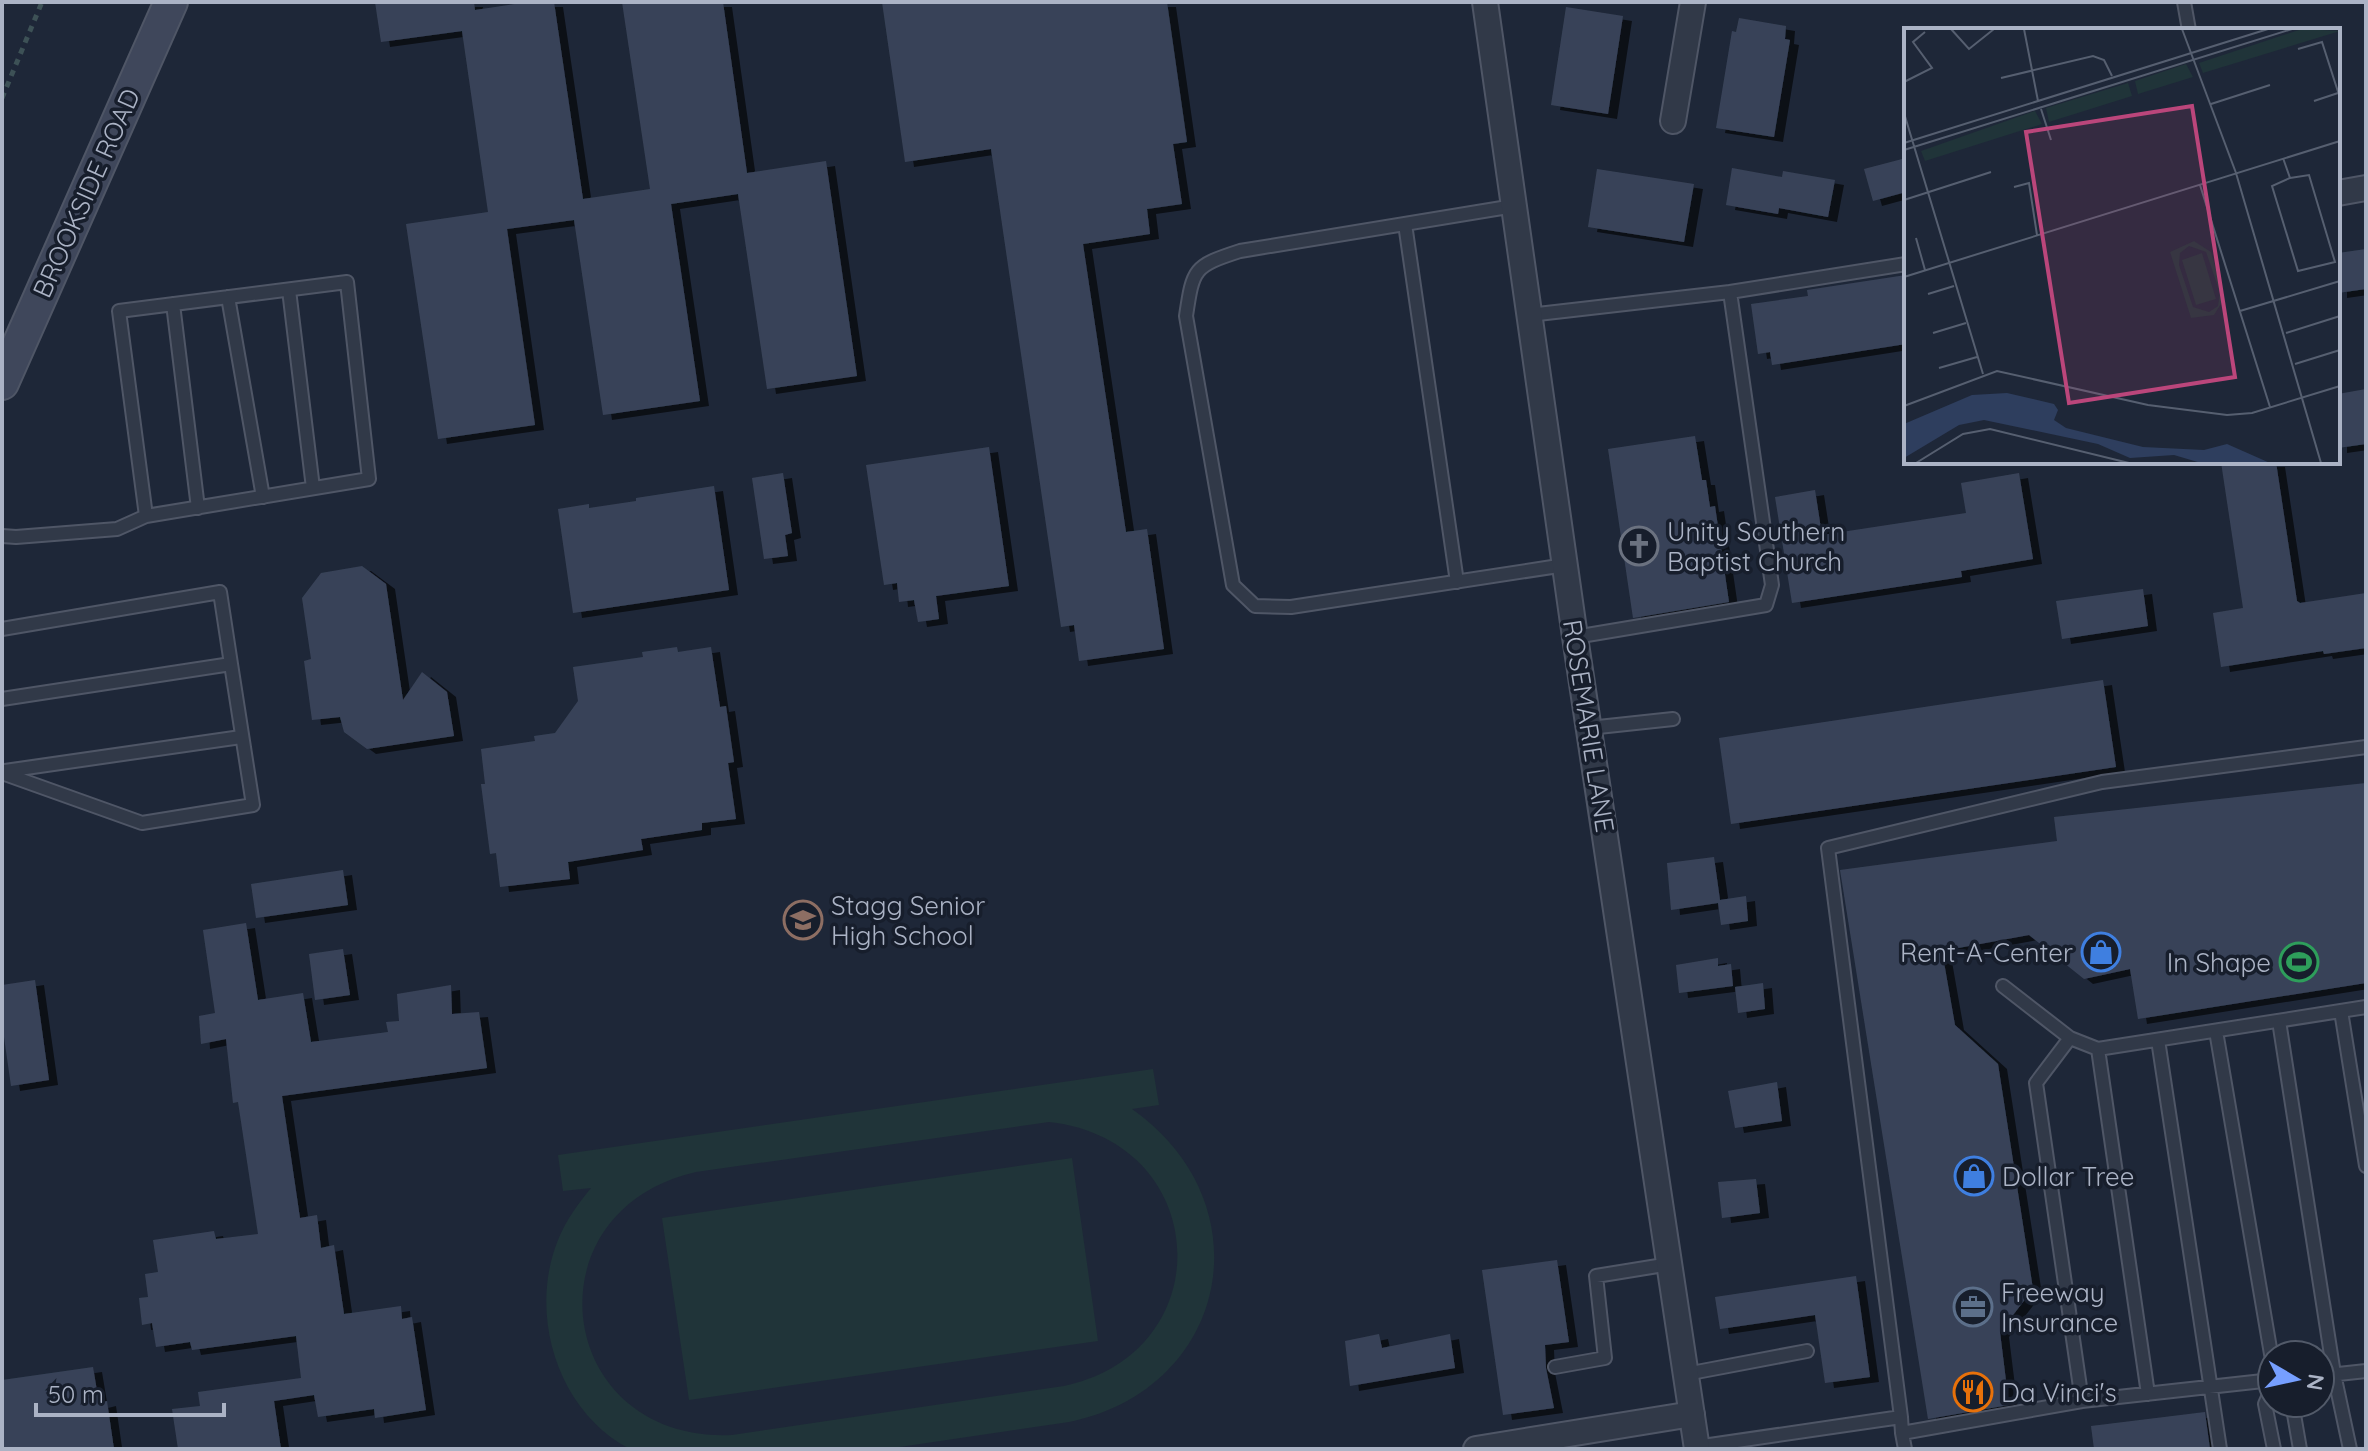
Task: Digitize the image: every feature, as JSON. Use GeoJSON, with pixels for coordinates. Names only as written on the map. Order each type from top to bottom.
{"type":"FeatureCollection","features":[{"type":"Feature","properties":{"kind":"street","name":"BROOKSIDE ROAD"},"geometry":{"type":"LineString","coordinates":[[2,383],[171,2]]}},
{"type":"Feature","properties":{"kind":"street","name":"ROSEMARIE LANE"},"geometry":{"type":"LineString","coordinates":[[1485,2],[1575,637],[1696,1448]]}},
{"type":"Feature","properties":{"kind":"street"},"geometry":{"type":"LineString","coordinates":[[1673,121],[1693,2]]}},
{"type":"Feature","properties":{"kind":"street"},"geometry":{"type":"LineString","coordinates":[[2340,193],[2366,188]]}},
{"type":"Feature","properties":{"kind":"street"},"geometry":{"type":"LineString","coordinates":[[1476,1449],[1692,1414]]}},
{"type":"Feature","properties":{"kind":"lane"},"geometry":{"type":"LineString","coordinates":[[2184,2],[2189,28]]}},
{"type":"Feature","properties":{"kind":"lane"},"geometry":{"type":"LineString","coordinates":[[1514,206],[1240,251],[1205,263],[1191,280],[1186,316],[1233,585],[1255,606],[1279,609],[1565,565]]}},
{"type":"Feature","properties":{"kind":"lane"},"geometry":{"type":"LineString","coordinates":[[1405,224],[1457,582]]}},
{"type":"Feature","properties":{"kind":"lane"},"geometry":{"type":"LineString","coordinates":[[1529,315],[1730,292],[1904,264]]}},
{"type":"Feature","properties":{"kind":"lane"},"geometry":{"type":"LineString","coordinates":[[2,536],[117,529],[146,516],[369,479],[347,282],[119,311],[146,516]]}},
{"type":"Feature","properties":{"kind":"lane"},"geometry":{"type":"LineString","coordinates":[[289,290],[313,488]]}},
{"type":"Feature","properties":{"kind":"lane"},"geometry":{"type":"LineString","coordinates":[[1575,637],[1766,605],[1772,585],[1730,292]]}},
{"type":"Feature","properties":{"kind":"lane"},"geometry":{"type":"LineString","coordinates":[[228,297],[263,497]]}},
{"type":"Feature","properties":{"kind":"lane"},"geometry":{"type":"LineString","coordinates":[[173,304],[198,508]]}},
{"type":"Feature","properties":{"kind":"lane"},"geometry":{"type":"LineString","coordinates":[[2,629],[220,592],[253,805],[142,823],[2,772]]}},
{"type":"Feature","properties":{"kind":"lane"},"geometry":{"type":"LineString","coordinates":[[2,699],[231,664]]}},
{"type":"Feature","properties":{"kind":"lane"},"geometry":{"type":"LineString","coordinates":[[1589,728],[1673,719]]}},
{"type":"Feature","properties":{"kind":"lane"},"geometry":{"type":"LineString","coordinates":[[2,772],[241,737]]}},
{"type":"Feature","properties":{"kind":"lane"},"geometry":{"type":"LineString","coordinates":[[1905,1449],[1828,848],[2102,782],[2366,747]]}},
{"type":"Feature","properties":{"kind":"lane"},"geometry":{"type":"LineString","coordinates":[[2003,986],[2070,1038],[2098,1049],[2366,1007]]}},
{"type":"Feature","properties":{"kind":"lane"},"geometry":{"type":"LineString","coordinates":[[2341,1011],[2366,1166]]}},
{"type":"Feature","properties":{"kind":"lane"},"geometry":{"type":"LineString","coordinates":[[2279,1021],[2329,1339]]}},
{"type":"Feature","properties":{"kind":"lane"},"geometry":{"type":"LineString","coordinates":[[2216,1031],[2268,1339]]}},
{"type":"Feature","properties":{"kind":"lane"},"geometry":{"type":"LineString","coordinates":[[2070,1038],[2036,1083],[2082,1401]]}},
{"type":"Feature","properties":{"kind":"lane"},"geometry":{"type":"LineString","coordinates":[[2158,1040],[2220,1449]]}},
{"type":"Feature","properties":{"kind":"lane"},"geometry":{"type":"LineString","coordinates":[[2098,1049],[2148,1394]]}},
{"type":"Feature","properties":{"kind":"lane"},"geometry":{"type":"LineString","coordinates":[[1555,1367],[1605,1358],[1596,1276],[1670,1264]]}},
{"type":"Feature","properties":{"kind":"lane"},"geometry":{"type":"LineString","coordinates":[[1686,1374],[1807,1351]]}},
{"type":"Feature","properties":{"kind":"lane"},"geometry":{"type":"LineString","coordinates":[[2336,1374],[2366,1371]]}},
{"type":"Feature","properties":{"kind":"lane"},"geometry":{"type":"LineString","coordinates":[[1902,1433],[2082,1401],[2256,1382]]}},
{"type":"Feature","properties":{"kind":"lane"},"geometry":{"type":"LineString","coordinates":[[2336,1383],[2350,1449]]}},
{"type":"Feature","properties":{"kind":"lane"},"geometry":{"type":"LineString","coordinates":[[1696,1448],[1901,1417]]}},
{"type":"Feature","properties":{"kind":"lane"},"geometry":{"type":"LineString","coordinates":[[2268,1419],[2274,1449]]}},
{"type":"Feature","properties":{"kind":"lane"},"geometry":{"type":"LineString","coordinates":[[2295,1419],[2300,1449]]}},
{"type":"Feature","properties":{"kind":"path"},"geometry":{"type":"LineString","coordinates":[[2,98],[42,2]]}},
{"type":"Feature","properties":{"kind":"green space"},"geometry":{"type":"Polygon","coordinates":[[[1153,1069],[1159,1105],[1132,1109],[1174,1148],[1201,1193],[1213,1241],[1211,1288],[1195,1333],[1166,1372],[1123,1403],[1069,1422],[886,1449],[630,1449],[605,1432],[584,1411],[567,1386],[555,1358],[548,1329],[546,1299],[549,1269],[565,1226],[591,1188],[563,1191],[558,1155],[1153,1069]],[[1049,1122],[696,1172],[641,1195],[605,1231],[586,1274],[584,1321],[598,1366],[628,1403],[673,1428],[732,1435],[1064,1386],[1116,1366],[1152,1333],[1172,1292],[1177,1248],[1167,1204],[1142,1166],[1103,1137],[1049,1122]]]}},
{"type":"Feature","properties":{"kind":"green space"},"geometry":{"type":"Polygon","coordinates":[[[1072,1158],[1098,1341],[689,1400],[662,1218],[1072,1158]]]}},
{"type":"Feature","properties":{"kind":"building"},"geometry":{"type":"Polygon","coordinates":[[[375,2],[474,2],[475,10],[528,2],[554,2],[583,199],[650,189],[622,2],[723,2],[747,173],[826,161],[857,376],[767,389],[738,194],[671,204],[700,401],[603,415],[574,220],[507,229],[535,425],[438,439],[406,224],[488,212],[462,31],[381,42],[375,2]]]}},
{"type":"Feature","properties":{"kind":"building"},"geometry":{"type":"Polygon","coordinates":[[[882,2],[1167,2],[1187,142],[1173,144],[1182,204],[1147,209],[1150,234],[1083,244],[1126,532],[1147,529],[1164,649],[1079,661],[1074,625],[1061,627],[991,149],[905,162],[882,2]]]}},
{"type":"Feature","properties":{"kind":"building"},"geometry":{"type":"Polygon","coordinates":[[[1566,7],[1623,16],[1608,114],[1551,105],[1566,7]]]}},
{"type":"Feature","properties":{"kind":"building"},"geometry":{"type":"Polygon","coordinates":[[[1739,18],[1786,26],[1785,39],[1790,40],[1774,137],[1716,128],[1732,31],[1736,32],[1739,18]]]}},
{"type":"Feature","properties":{"kind":"building"},"geometry":{"type":"Polygon","coordinates":[[[1904,159],[1904,193],[1873,201],[1864,169],[1904,159]]]}},
{"type":"Feature","properties":{"kind":"building"},"geometry":{"type":"Polygon","coordinates":[[[1732,168],[1782,177],[1783,171],[1835,180],[1828,217],[1779,208],[1778,214],[1726,205],[1732,168]]]}},
{"type":"Feature","properties":{"kind":"building"},"geometry":{"type":"Polygon","coordinates":[[[1597,169],[1694,184],[1684,242],[1588,227],[1597,169]]]}},
{"type":"Feature","properties":{"kind":"building"},"geometry":{"type":"Polygon","coordinates":[[[2366,249],[2366,289],[2340,293],[2340,253],[2366,249]]]}},
{"type":"Feature","properties":{"kind":"building"},"geometry":{"type":"Polygon","coordinates":[[[1904,275],[1904,344],[1772,365],[1770,352],[1758,354],[1751,304],[1808,296],[1807,290],[1904,275]]]}},
{"type":"Feature","properties":{"kind":"building"},"geometry":{"type":"Polygon","coordinates":[[[2366,389],[2366,444],[2340,448],[2340,394],[2366,389]]]}},
{"type":"Feature","properties":{"kind":"building","name":"Unity Southern Baptist Church"},"geometry":{"type":"Polygon","coordinates":[[[1695,436],[1702,480],[1706,480],[1710,507],[1715,506],[1729,602],[1633,618],[1608,449],[1695,436]]]}},
{"type":"Feature","properties":{"kind":"building"},"geometry":{"type":"Polygon","coordinates":[[[989,447],[1009,586],[936,596],[939,619],[918,622],[914,600],[899,602],[897,583],[884,585],[866,465],[989,447]]]}},
{"type":"Feature","properties":{"kind":"building"},"geometry":{"type":"Polygon","coordinates":[[[2221,464],[2276,464],[2297,601],[2366,593],[2366,648],[2324,654],[2323,651],[2221,667],[2213,613],[2243,608],[2221,464]]]}},
{"type":"Feature","properties":{"kind":"building"},"geometry":{"type":"Polygon","coordinates":[[[783,473],[792,533],[785,535],[788,556],[764,559],[752,478],[783,473]]]}},
{"type":"Feature","properties":{"kind":"building"},"geometry":{"type":"Polygon","coordinates":[[[2019,473],[2033,559],[1961,571],[1962,577],[1792,603],[1775,497],[1815,490],[1822,535],[1966,513],[1961,483],[2019,473]]]}},
{"type":"Feature","properties":{"kind":"building"},"geometry":{"type":"Polygon","coordinates":[[[714,486],[729,590],[573,613],[558,509],[589,504],[589,508],[714,486]]]}},
{"type":"Feature","properties":{"kind":"building"},"geometry":{"type":"Polygon","coordinates":[[[362,566],[386,584],[403,700],[422,672],[447,692],[454,736],[367,749],[344,732],[340,717],[312,720],[304,661],[311,659],[302,598],[321,573],[362,566]]]}},
{"type":"Feature","properties":{"kind":"building"},"geometry":{"type":"Polygon","coordinates":[[[2143,589],[2148,626],[2062,639],[2056,601],[2143,589]]]}},
{"type":"Feature","properties":{"kind":"building"},"geometry":{"type":"Polygon","coordinates":[[[677,647],[678,652],[711,647],[720,707],[726,706],[734,762],[728,763],[736,819],[702,823],[702,830],[641,839],[643,850],[568,862],[570,879],[500,887],[496,853],[490,854],[481,784],[485,784],[481,749],[535,741],[534,736],[555,733],[578,701],[573,667],[643,657],[642,652],[677,647]]]}},
{"type":"Feature","properties":{"kind":"building"},"geometry":{"type":"Polygon","coordinates":[[[2103,680],[2116,767],[1731,824],[1719,738],[2103,680]]]}},
{"type":"Feature","properties":{"kind":"building"},"geometry":{"type":"Polygon","coordinates":[[[2366,783],[2366,983],[2138,1019],[2130,969],[2084,979],[2029,935],[1942,951],[1955,1025],[1998,1064],[2033,1289],[2000,1332],[2009,1405],[1928,1419],[1840,870],[2057,841],[2054,817],[2366,783]]]}},
{"type":"Feature","properties":{"kind":"building"},"geometry":{"type":"Polygon","coordinates":[[[1714,857],[1720,900],[1746,896],[1748,921],[1721,925],[1718,903],[1671,910],[1667,863],[1714,857]]]}},
{"type":"Feature","properties":{"kind":"building"},"geometry":{"type":"Polygon","coordinates":[[[343,870],[348,905],[256,918],[251,884],[343,870]]]}},
{"type":"Feature","properties":{"kind":"building"},"geometry":{"type":"Polygon","coordinates":[[[246,923],[258,1000],[303,993],[311,1042],[388,1032],[386,1022],[399,1021],[397,994],[451,985],[452,1014],[479,1012],[487,1068],[282,1096],[300,1218],[317,1215],[321,1248],[334,1245],[344,1314],[401,1306],[402,1319],[412,1317],[426,1410],[375,1418],[374,1409],[318,1417],[314,1395],[274,1401],[281,1449],[178,1449],[172,1409],[200,1406],[198,1392],[301,1378],[296,1336],[192,1350],[190,1342],[156,1347],[152,1323],[142,1325],[139,1298],[148,1297],[145,1274],[158,1272],[153,1240],[214,1231],[216,1239],[258,1234],[238,1102],[233,1103],[226,1039],[201,1044],[199,1016],[215,1013],[203,930],[246,923]]]}},
{"type":"Feature","properties":{"kind":"building"},"geometry":{"type":"Polygon","coordinates":[[[343,949],[350,995],[315,1000],[309,954],[343,949]]]}},
{"type":"Feature","properties":{"kind":"building"},"geometry":{"type":"Polygon","coordinates":[[[1718,958],[1718,966],[1731,964],[1733,986],[1679,993],[1676,965],[1718,958]]]}},
{"type":"Feature","properties":{"kind":"building"},"geometry":{"type":"Polygon","coordinates":[[[35,980],[49,1080],[11,1086],[2,1037],[2,985],[35,980]]]}},
{"type":"Feature","properties":{"kind":"building"},"geometry":{"type":"Polygon","coordinates":[[[1763,983],[1765,1009],[1738,1013],[1735,987],[1763,983]]]}},
{"type":"Feature","properties":{"kind":"building"},"geometry":{"type":"Polygon","coordinates":[[[1777,1082],[1782,1121],[1735,1128],[1728,1091],[1777,1082]]]}},
{"type":"Feature","properties":{"kind":"building"},"geometry":{"type":"Polygon","coordinates":[[[1756,1179],[1760,1213],[1722,1218],[1718,1182],[1756,1179]]]}},
{"type":"Feature","properties":{"kind":"building"},"geometry":{"type":"Polygon","coordinates":[[[1557,1260],[1569,1342],[1545,1345],[1554,1408],[1503,1415],[1482,1270],[1557,1260]]]}},
{"type":"Feature","properties":{"kind":"building"},"geometry":{"type":"Polygon","coordinates":[[[1856,1276],[1870,1377],[1825,1383],[1815,1315],[1720,1329],[1715,1297],[1856,1276]]]}},
{"type":"Feature","properties":{"kind":"building"},"geometry":{"type":"Polygon","coordinates":[[[1379,1334],[1382,1348],[1450,1334],[1455,1368],[1350,1386],[1345,1341],[1379,1334]]]}},
{"type":"Feature","properties":{"kind":"building"},"geometry":{"type":"Polygon","coordinates":[[[93,1367],[99,1403],[107,1401],[114,1449],[2,1449],[2,1380],[93,1367]]]}},
{"type":"Feature","properties":{"kind":"building"},"geometry":{"type":"Polygon","coordinates":[[[2205,1412],[2210,1449],[2094,1449],[2091,1426],[2205,1412]]]}},
{"type":"Feature","properties":{"kind":"place","name":"Unity Southern Baptist Church"},"geometry":{"type":"Point","coordinates":[1639,546]}},
{"type":"Feature","properties":{"kind":"place","name":"Stagg Senior High School"},"geometry":{"type":"Point","coordinates":[803,920]}},
{"type":"Feature","properties":{"kind":"place","name":"Rent-A-Center"},"geometry":{"type":"Point","coordinates":[2101,952]}},
{"type":"Feature","properties":{"kind":"place","name":"In Shape"},"geometry":{"type":"Point","coordinates":[2299,962]}},
{"type":"Feature","properties":{"kind":"place","name":"Dollar Tree"},"geometry":{"type":"Point","coordinates":[1974,1176]}},
{"type":"Feature","properties":{"kind":"place","name":"Freeway Insurance"},"geometry":{"type":"Point","coordinates":[1973,1307]}},
{"type":"Feature","properties":{"kind":"place","name":"Da Vinci's"},"geometry":{"type":"Point","coordinates":[1973,1392]}}]}
